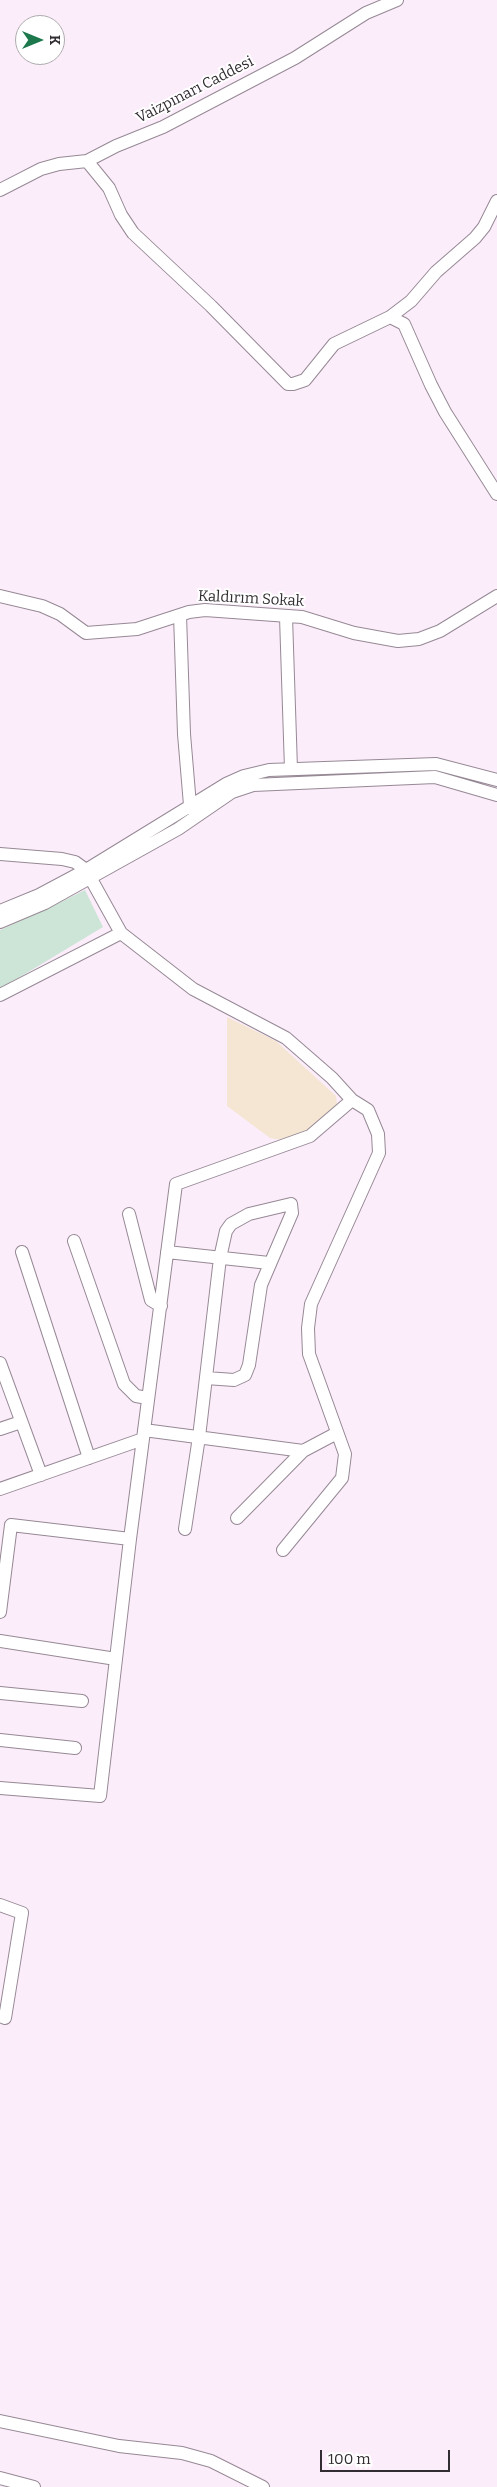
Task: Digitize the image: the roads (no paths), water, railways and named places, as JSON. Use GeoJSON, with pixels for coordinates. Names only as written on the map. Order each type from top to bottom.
{"type":"FeatureCollection","features":[{"type":"Feature","properties":{"kind":"street","name":"Vaizpınarı Caddesi"},"geometry":{"type":"LineString","coordinates":[[0,190],[41,170],[59,164],[87,161],[116,146],[162,127],[295,58],[366,13],[397,0]]}},
{"type":"Feature","properties":{"kind":"street"},"geometry":{"type":"LineString","coordinates":[[87,161],[109,188],[121,216],[133,233],[211,306],[288,384],[305,380],[334,344],[390,317],[416,297],[436,272],[475,238],[484,227],[497,201]]}},
{"type":"Feature","properties":{"kind":"street"},"geometry":{"type":"LineString","coordinates":[[390,317],[404,324],[434,392],[497,494]]}},
{"type":"Feature","properties":{"kind":"street","name":"Kaldırım Sokak"},"geometry":{"type":"LineString","coordinates":[[0,596],[42,606],[60,614],[86,633],[137,629],[180,615],[205,610],[302,617],[366,636],[410,640],[440,631],[497,596]]}},
{"type":"Feature","properties":{"kind":"street"},"geometry":{"type":"LineString","coordinates":[[180,615],[184,734],[194,811]]}},
{"type":"Feature","properties":{"kind":"street"},"geometry":{"type":"LineString","coordinates":[[286,617],[291,769]]}},
{"type":"Feature","properties":{"kind":"street"},"geometry":{"type":"LineString","coordinates":[[0,922],[45,903],[89,874],[194,811],[244,776],[268,770],[436,764],[497,780]]}},
{"type":"Feature","properties":{"kind":"street"},"geometry":{"type":"LineString","coordinates":[[194,811],[232,792],[253,785],[290,782],[436,777],[497,795]]}},
{"type":"Feature","properties":{"kind":"street"},"geometry":{"type":"LineString","coordinates":[[0,854],[62,859],[75,862],[89,874],[121,933],[193,989],[286,1038],[332,1078],[352,1100],[368,1110],[378,1134],[379,1153],[311,1304],[308,1328],[309,1354],[345,1454],[342,1478],[283,1550]]}},
{"type":"Feature","properties":{"kind":"street"},"geometry":{"type":"LineString","coordinates":[[0,911],[89,874]]}},
{"type":"Feature","properties":{"kind":"street"},"geometry":{"type":"LineString","coordinates":[[0,995],[121,933]]}},
{"type":"Feature","properties":{"kind":"street"},"geometry":{"type":"LineString","coordinates":[[0,1788],[100,1796],[130,1539],[176,1184],[310,1136],[352,1100]]}},
{"type":"Feature","properties":{"kind":"street"},"geometry":{"type":"LineString","coordinates":[[185,1529],[199,1438],[206,1378],[220,1258],[226,1231],[232,1224],[249,1214],[291,1204],[292,1213],[261,1285],[249,1366],[244,1375],[234,1380],[206,1378]]}},
{"type":"Feature","properties":{"kind":"street"},"geometry":{"type":"LineString","coordinates":[[129,1214],[151,1300],[160,1306]]}},
{"type":"Feature","properties":{"kind":"street"},"geometry":{"type":"LineString","coordinates":[[74,1241],[124,1384],[136,1396],[148,1398]]}},
{"type":"Feature","properties":{"kind":"street"},"geometry":{"type":"LineString","coordinates":[[22,1252],[89,1458]]}},
{"type":"Feature","properties":{"kind":"street"},"geometry":{"type":"LineString","coordinates":[[167,1252],[269,1263]]}},
{"type":"Feature","properties":{"kind":"street"},"geometry":{"type":"LineString","coordinates":[[0,1363],[41,1475]]}},
{"type":"Feature","properties":{"kind":"street"},"geometry":{"type":"LineString","coordinates":[[0,1429],[22,1422]]}},
{"type":"Feature","properties":{"kind":"street"},"geometry":{"type":"LineString","coordinates":[[237,1518],[303,1451],[337,1433]]}},
{"type":"Feature","properties":{"kind":"street"},"geometry":{"type":"LineString","coordinates":[[0,1489],[89,1458],[144,1434],[199,1438],[303,1451]]}},
{"type":"Feature","properties":{"kind":"street"},"geometry":{"type":"LineString","coordinates":[[0,1612],[5,1524],[130,1539]]}},
{"type":"Feature","properties":{"kind":"street"},"geometry":{"type":"LineString","coordinates":[[0,1641],[116,1659]]}},
{"type":"Feature","properties":{"kind":"street"},"geometry":{"type":"LineString","coordinates":[[0,1693],[82,1701]]}},
{"type":"Feature","properties":{"kind":"street"},"geometry":{"type":"LineString","coordinates":[[0,1740],[75,1748]]}},
{"type":"Feature","properties":{"kind":"street"},"geometry":{"type":"LineString","coordinates":[[0,1905],[22,1913],[5,2018],[0,2016]]}},
{"type":"Feature","properties":{"kind":"street"},"geometry":{"type":"LineString","coordinates":[[0,1973],[11,1982]]}},
{"type":"Feature","properties":{"kind":"street"},"geometry":{"type":"LineString","coordinates":[[0,2421],[119,2446],[182,2453],[211,2461],[263,2487]]}},
{"type":"Feature","properties":{"kind":"street"},"geometry":{"type":"LineString","coordinates":[[0,2478],[34,2487]]}}]}
